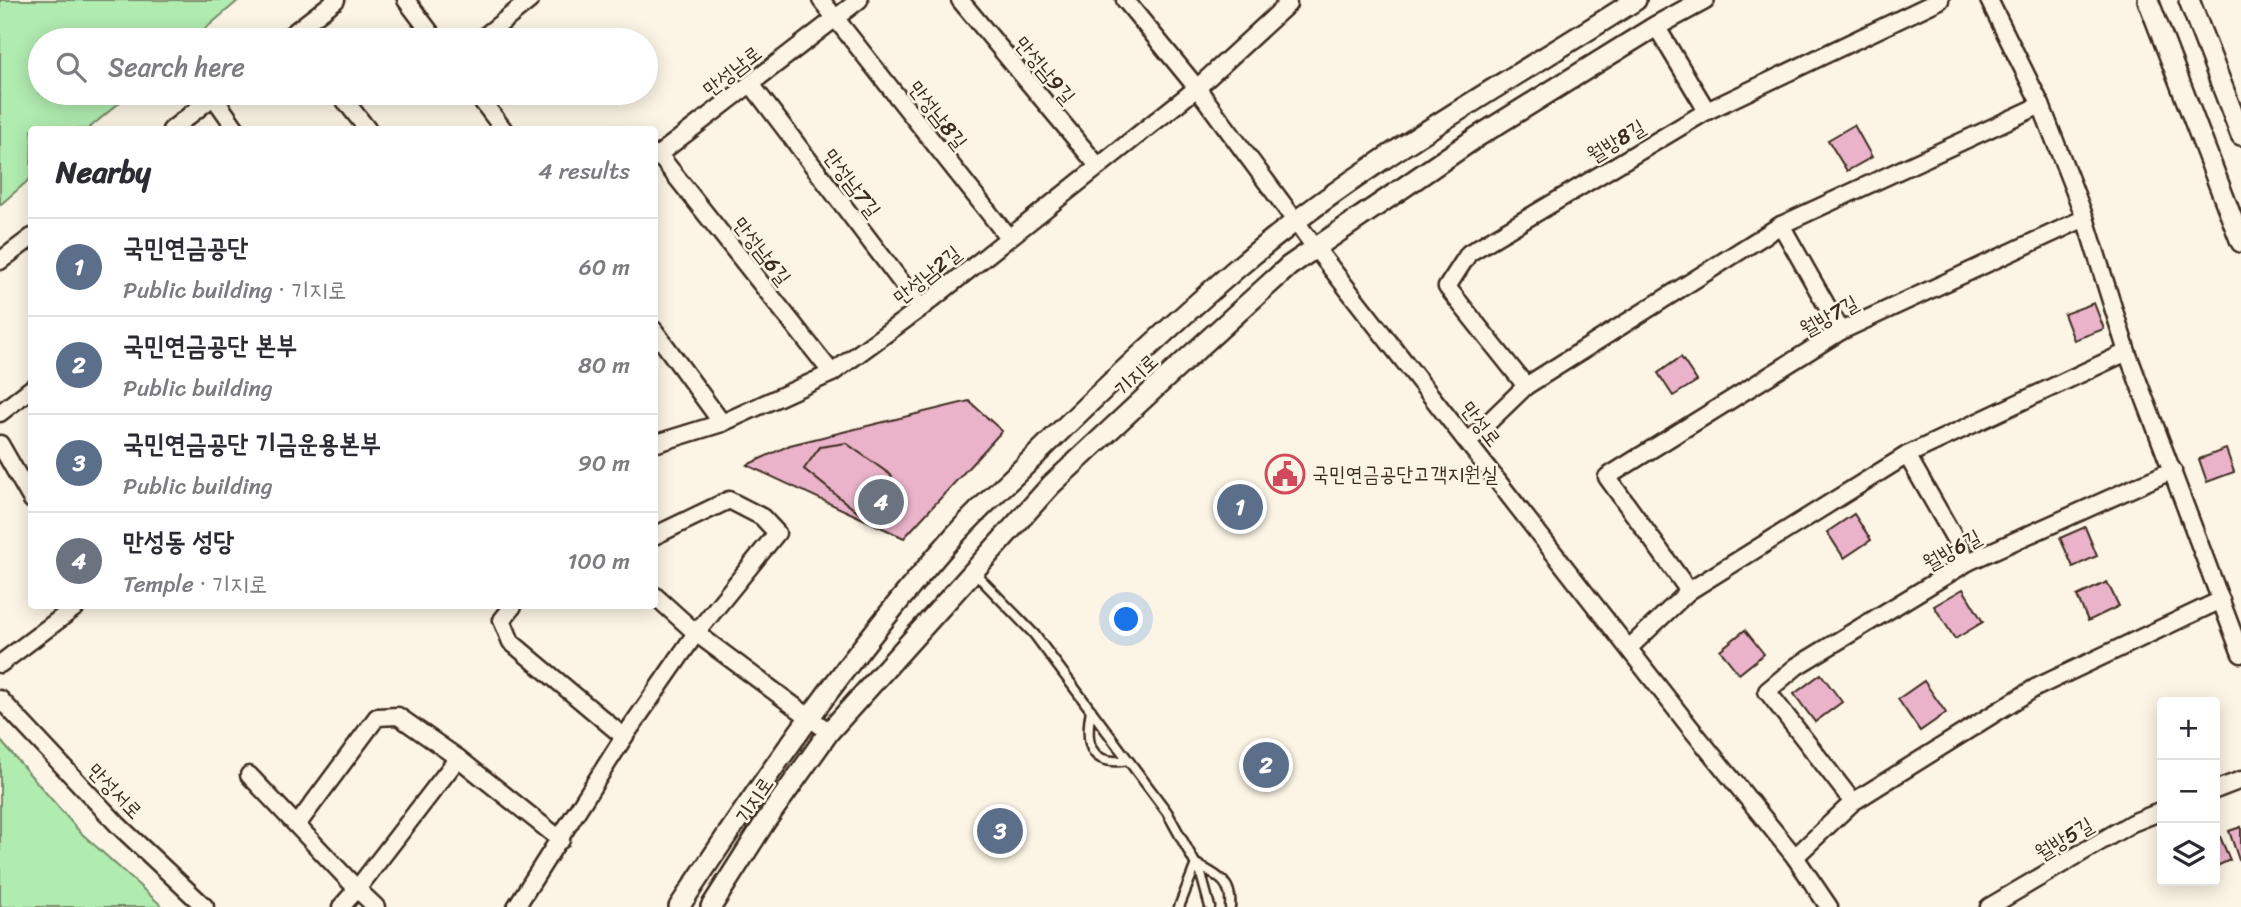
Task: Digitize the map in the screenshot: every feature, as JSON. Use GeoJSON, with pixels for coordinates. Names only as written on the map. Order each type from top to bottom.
{"type":"FeatureCollection","features":[{"type":"Feature","properties":{"kind":"street"},"geometry":{"type":"LineString","coordinates":[[304,28],[336,0]]}},
{"type":"Feature","properties":{"kind":"street"},"geometry":{"type":"LineString","coordinates":[[406,0],[427,28]]}},
{"type":"Feature","properties":{"kind":"street"},"geometry":{"type":"LineString","coordinates":[[495,28],[530,0]]}},
{"type":"Feature","properties":{"kind":"street"},"geometry":{"type":"LineString","coordinates":[[821,0],[835,18]]}},
{"type":"Feature","properties":{"kind":"street","name":"만성남로"},"geometry":{"type":"LineString","coordinates":[[658,155],[859,0]]}},
{"type":"Feature","properties":{"kind":"street","name":"만성남9길"},"geometry":{"type":"LineString","coordinates":[[960,0],[1098,166]]}},
{"type":"Feature","properties":{"kind":"street","name":"만성로"},"geometry":{"type":"LineString","coordinates":[[1125,0],[1197,88],[1317,250],[1795,857],[1829,907]]}},
{"type":"Feature","properties":{"kind":"street","name":"만성남2길"},"geometry":{"type":"LineString","coordinates":[[658,443],[722,423],[832,373],[920,309],[1197,88],[1288,4],[1285,0]]}},
{"type":"Feature","properties":{"kind":"street","name":"기지로"},"geometry":{"type":"LineString","coordinates":[[679,907],[751,797],[849,663],[956,534],[1074,418],[1237,269],[1297,222],[1367,172],[1636,0]]}},
{"type":"Feature","properties":{"kind":"street","name":"기지로"},"geometry":{"type":"LineString","coordinates":[[711,907],[765,822],[829,732],[973,571],[1051,485],[1289,266],[1317,250],[1477,137],[1656,26],[1704,0]]}},
{"type":"Feature","properties":{"kind":"street","name":"월방8길"},"geometry":{"type":"LineString","coordinates":[[1526,386],[1447,288],[1469,253],[1707,111],[1940,0]]}},
{"type":"Feature","properties":{"kind":"street"},"geometry":{"type":"LineString","coordinates":[[1989,0],[2041,105],[2085,218],[2127,352],[2241,654]]}},
{"type":"Feature","properties":{"kind":"street"},"geometry":{"type":"LineString","coordinates":[[2148,0],[2241,242]]}},
{"type":"Feature","properties":{"kind":"street"},"geometry":{"type":"LineString","coordinates":[[2189,0],[2241,135]]}},
{"type":"Feature","properties":{"kind":"street","name":"만성남8길"},"geometry":{"type":"LineString","coordinates":[[835,18],[1008,237]]}},
{"type":"Feature","properties":{"kind":"street"},"geometry":{"type":"LineString","coordinates":[[1656,26],[1707,111]]}},
{"type":"Feature","properties":{"kind":"street","name":"만성남7길"},"geometry":{"type":"LineString","coordinates":[[751,83],[920,309]]}},
{"type":"Feature","properties":{"kind":"street"},"geometry":{"type":"LineString","coordinates":[[176,126],[203,105]]}},
{"type":"Feature","properties":{"kind":"street"},"geometry":{"type":"LineString","coordinates":[[222,105],[235,126]]}},
{"type":"Feature","properties":{"kind":"street"},"geometry":{"type":"LineString","coordinates":[[348,105],[365,126]]}},
{"type":"Feature","properties":{"kind":"street"},"geometry":{"type":"LineString","coordinates":[[485,105],[501,126]]}},
{"type":"Feature","properties":{"kind":"street"},"geometry":{"type":"LineString","coordinates":[[1468,442],[1526,386],[1781,225],[2041,105]]}},
{"type":"Feature","properties":{"kind":"street","name":"만성남6길"},"geometry":{"type":"LineString","coordinates":[[658,157],[832,373]]}},
{"type":"Feature","properties":{"kind":"street","name":"월방7길"},"geometry":{"type":"LineString","coordinates":[[1689,591],[1607,477],[1841,331],[2085,218]]}},
{"type":"Feature","properties":{"kind":"street"},"geometry":{"type":"LineString","coordinates":[[1781,225],[1841,331]]}},
{"type":"Feature","properties":{"kind":"street"},"geometry":{"type":"LineString","coordinates":[[0,261],[28,240]]}},
{"type":"Feature","properties":{"kind":"street"},"geometry":{"type":"LineString","coordinates":[[658,335],[722,423]]}},
{"type":"Feature","properties":{"kind":"street"},"geometry":{"type":"LineString","coordinates":[[1630,647],[1689,591],[1907,454],[2127,352]]}},
{"type":"Feature","properties":{"kind":"street"},"geometry":{"type":"LineString","coordinates":[[0,413],[28,391]]}},
{"type":"Feature","properties":{"kind":"street"},"geometry":{"type":"LineString","coordinates":[[0,444],[28,492]]}},
{"type":"Feature","properties":{"kind":"street"},"geometry":{"type":"LineString","coordinates":[[1907,454],[1968,562]]}},
{"type":"Feature","properties":{"kind":"street","name":"월방6길"},"geometry":{"type":"LineString","coordinates":[[1853,802],[1767,691],[1797,667],[1968,562],[2173,470]]}},
{"type":"Feature","properties":{"kind":"street"},"geometry":{"type":"LineString","coordinates":[[516,907],[624,737],[696,633],[776,533],[762,517],[729,500],[658,534]]}},
{"type":"Feature","properties":{"kind":"street"},"geometry":{"type":"LineString","coordinates":[[658,599],[696,633],[829,732]]}},
{"type":"Feature","properties":{"kind":"street"},"geometry":{"type":"LineString","coordinates":[[1795,857],[1853,802],[2035,688],[2221,600]]}},
{"type":"Feature","properties":{"kind":"street"},"geometry":{"type":"LineString","coordinates":[[0,664],[73,609]]}},
{"type":"Feature","properties":{"kind":"street"},"geometry":{"type":"LineString","coordinates":[[511,609],[502,621],[511,642],[624,737]]}},
{"type":"Feature","properties":{"kind":"street","name":"만성서로"},"geometry":{"type":"LineString","coordinates":[[0,699],[118,825],[205,907]]}},
{"type":"Feature","properties":{"kind":"street"},"geometry":{"type":"LineString","coordinates":[[297,825],[377,717],[398,716],[457,758],[561,840]]}},
{"type":"Feature","properties":{"kind":"street"},"geometry":{"type":"LineString","coordinates":[[341,907],[457,758]]}},
{"type":"Feature","properties":{"kind":"street"},"geometry":{"type":"LineString","coordinates":[[249,775],[376,907]]}},
{"type":"Feature","properties":{"kind":"street"},"geometry":{"type":"LineString","coordinates":[[2220,788],[2241,780]]}},
{"type":"Feature","properties":{"kind":"street","name":"월방5길"},"geometry":{"type":"LineString","coordinates":[[1989,907],[2132,823],[2157,813]]}},
{"type":"Feature","properties":{"kind":"lane"},"geometry":{"type":"LineString","coordinates":[[973,571],[1034,634],[1167,811],[1196,864],[1210,907]]}},
{"type":"Feature","properties":{"kind":"lane"},"geometry":{"type":"LineString","coordinates":[[1091,710],[1087,730],[1088,746],[1098,756],[1113,763],[1128,760]]}},
{"type":"Feature","properties":{"kind":"lane"},"geometry":{"type":"LineString","coordinates":[[1179,907],[1196,864]]}},
{"type":"Feature","properties":{"kind":"lane"},"geometry":{"type":"LineString","coordinates":[[1196,864],[1225,880],[1231,894],[1230,907]]}},
{"type":"Feature","properties":{"kind":"green space"},"geometry":{"type":"Polygon","coordinates":[[[0,0],[239,0],[206,28],[28,28],[28,105],[117,105],[92,126],[28,126],[28,181],[0,205],[0,0]]]}},
{"type":"Feature","properties":{"kind":"green space"},"geometry":{"type":"Polygon","coordinates":[[[0,740],[80,832],[163,907],[0,907],[0,740]]]}},
{"type":"Feature","properties":{"kind":"building"},"geometry":{"type":"Polygon","coordinates":[[[1854,125],[1872,157],[1847,171],[1828,140],[1854,125]]]}},
{"type":"Feature","properties":{"kind":"building"},"geometry":{"type":"Polygon","coordinates":[[[2094,303],[2104,329],[2074,340],[2064,314],[2094,303]]]}},
{"type":"Feature","properties":{"kind":"building"},"geometry":{"type":"Polygon","coordinates":[[[1681,357],[1697,381],[1673,396],[1658,373],[1681,357]]]}},
{"type":"Feature","properties":{"kind":"building"},"geometry":{"type":"Polygon","coordinates":[[[969,401],[1002,431],[904,538],[747,465],[790,445],[969,401]]]}},
{"type":"Feature","properties":{"kind":"building"},"geometry":{"type":"Polygon","coordinates":[[[846,443],[892,476],[860,514],[804,469],[820,447],[846,443]]]}},
{"type":"Feature","properties":{"kind":"building"},"geometry":{"type":"Polygon","coordinates":[[[2226,449],[2234,472],[2207,482],[2199,459],[2226,449]]]}},
{"type":"Feature","properties":{"kind":"building"},"geometry":{"type":"Polygon","coordinates":[[[1854,514],[1871,540],[1844,558],[1827,532],[1854,514]]]}},
{"type":"Feature","properties":{"kind":"building"},"geometry":{"type":"Polygon","coordinates":[[[2085,527],[2097,556],[2073,567],[2060,538],[2085,527]]]}},
{"type":"Feature","properties":{"kind":"building"},"geometry":{"type":"Polygon","coordinates":[[[2107,582],[2119,606],[2088,621],[2077,596],[2107,582]]]}},
{"type":"Feature","properties":{"kind":"building"},"geometry":{"type":"Polygon","coordinates":[[[1963,589],[1983,622],[1955,639],[1934,606],[1963,589]]]}},
{"type":"Feature","properties":{"kind":"building"},"geometry":{"type":"Polygon","coordinates":[[[1745,630],[1764,654],[1739,674],[1720,650],[1745,630]]]}},
{"type":"Feature","properties":{"kind":"building"},"geometry":{"type":"Polygon","coordinates":[[[1821,674],[1842,702],[1815,722],[1794,694],[1821,674]]]}},
{"type":"Feature","properties":{"kind":"building"},"geometry":{"type":"Polygon","coordinates":[[[1924,681],[1946,713],[1920,731],[1898,699],[1924,681]]]}},
{"type":"Feature","properties":{"kind":"building"},"geometry":{"type":"Polygon","coordinates":[[[2241,827],[2241,859],[2239,860],[2229,831],[2241,827]]]}},
{"type":"Feature","properties":{"kind":"building"},"geometry":{"type":"Polygon","coordinates":[[[2220,837],[2230,860],[2220,865],[2220,837]]]}},
{"type":"Feature","properties":{"kind":"place","name":"국민연금공단고객지원실"},"geometry":{"type":"Point","coordinates":[1285,474]}},
{"type":"Feature","properties":{"kind":"place","name":"만성동 성당"},"geometry":{"type":"Point","coordinates":[881,502]}},
{"type":"Feature","properties":{"kind":"place","name":"국민연금공단"},"geometry":{"type":"Point","coordinates":[1240,507]}},
{"type":"Feature","properties":{"kind":"place","name":"국민연금공단 본부"},"geometry":{"type":"Point","coordinates":[1266,765]}},
{"type":"Feature","properties":{"kind":"place","name":"국민연금공단 기금운용본부"},"geometry":{"type":"Point","coordinates":[1000,831]}}]}
